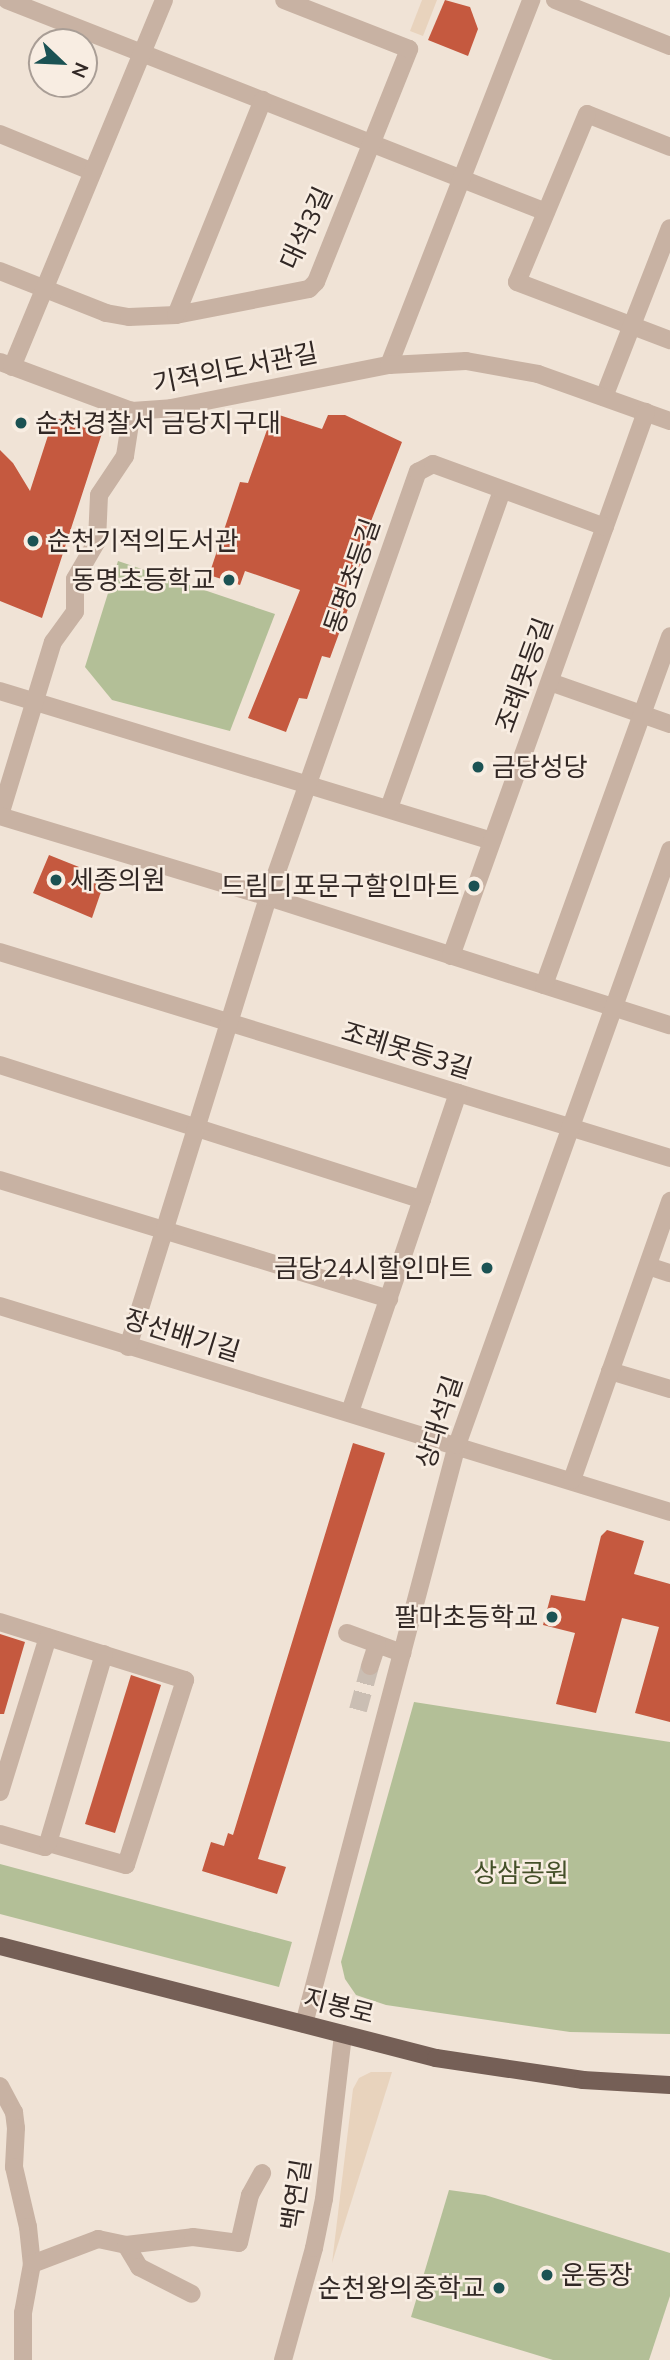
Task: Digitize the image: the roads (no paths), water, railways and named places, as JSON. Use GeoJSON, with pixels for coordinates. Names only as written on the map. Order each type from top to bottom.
{"type":"FeatureCollection","features":[{"type":"Feature","properties":{"kind":"main road","name":"지봉로"},"geometry":{"type":"LineString","coordinates":[[0,1946],[436,2058],[583,2080],[670,2085]]}},
{"type":"Feature","properties":{"kind":"street"},"geometry":{"type":"LineString","coordinates":[[7,0],[546,212]]}},
{"type":"Feature","properties":{"kind":"street"},"geometry":{"type":"LineString","coordinates":[[132,411],[6,364],[44,289],[164,0]]}},
{"type":"Feature","properties":{"kind":"street","name":"대석3길"},"geometry":{"type":"LineString","coordinates":[[0,271],[106,313],[129,317],[176,315],[309,289],[316,282],[409,49],[284,0]]}},
{"type":"Feature","properties":{"kind":"street"},"geometry":{"type":"LineString","coordinates":[[388,365],[531,0]]}},
{"type":"Feature","properties":{"kind":"street"},"geometry":{"type":"LineString","coordinates":[[555,0],[670,46]]}},
{"type":"Feature","properties":{"kind":"street"},"geometry":{"type":"LineString","coordinates":[[176,315],[262,100]]}},
{"type":"Feature","properties":{"kind":"street"},"geometry":{"type":"LineString","coordinates":[[670,147],[587,114],[517,282],[670,340]]}},
{"type":"Feature","properties":{"kind":"street"},"geometry":{"type":"LineString","coordinates":[[0,134],[93,172]]}},
{"type":"Feature","properties":{"kind":"street"},"geometry":{"type":"LineString","coordinates":[[604,397],[670,228]]}},
{"type":"Feature","properties":{"kind":"street","name":"기적의도서관길"},"geometry":{"type":"LineString","coordinates":[[0,816],[53,642],[75,612],[75,579],[97,541],[99,495],[125,456],[132,411],[171,408],[388,365],[467,361],[498,364],[538,374],[670,421]]}},
{"type":"Feature","properties":{"kind":"street","name":"조례못등길"},"geometry":{"type":"LineString","coordinates":[[451,956],[646,412]]}},
{"type":"Feature","properties":{"kind":"street","name":"동명초등길"},"geometry":{"type":"LineString","coordinates":[[268,897],[418,472],[433,464],[605,527]]}},
{"type":"Feature","properties":{"kind":"street"},"geometry":{"type":"LineString","coordinates":[[389,808],[502,490]]}},
{"type":"Feature","properties":{"kind":"street"},"geometry":{"type":"LineString","coordinates":[[544,985],[670,636]]}},
{"type":"Feature","properties":{"kind":"street"},"geometry":{"type":"LineString","coordinates":[[550,682],[670,724]]}},
{"type":"Feature","properties":{"kind":"street"},"geometry":{"type":"LineString","coordinates":[[0,691],[492,841]]}},
{"type":"Feature","properties":{"kind":"street"},"geometry":{"type":"LineString","coordinates":[[0,816],[268,897],[670,1025]]}},
{"type":"Feature","properties":{"kind":"street","name":"상대석길"},"geometry":{"type":"LineString","coordinates":[[304,2024],[457,1445],[611,1007],[670,850]]}},
{"type":"Feature","properties":{"kind":"street"},"geometry":{"type":"LineString","coordinates":[[128,1347],[268,897]]}},
{"type":"Feature","properties":{"kind":"street","name":"조례못등3길"},"geometry":{"type":"LineString","coordinates":[[0,952],[670,1158]]}},
{"type":"Feature","properties":{"kind":"street"},"geometry":{"type":"LineString","coordinates":[[0,1065],[422,1200]]}},
{"type":"Feature","properties":{"kind":"street"},"geometry":{"type":"LineString","coordinates":[[350,1412],[458,1093]]}},
{"type":"Feature","properties":{"kind":"street"},"geometry":{"type":"LineString","coordinates":[[0,1180],[388,1299]]}},
{"type":"Feature","properties":{"kind":"street"},"geometry":{"type":"LineString","coordinates":[[572,1480],[670,1201]]}},
{"type":"Feature","properties":{"kind":"street"},"geometry":{"type":"LineString","coordinates":[[648,1266],[670,1273]]}},
{"type":"Feature","properties":{"kind":"street","name":"장선배기길"},"geometry":{"type":"LineString","coordinates":[[0,1306],[670,1512]]}},
{"type":"Feature","properties":{"kind":"street"},"geometry":{"type":"LineString","coordinates":[[610,1370],[670,1389]]}},
{"type":"Feature","properties":{"kind":"street"},"geometry":{"type":"LineString","coordinates":[[0,1622],[185,1680],[126,1865],[47,1843]]}},
{"type":"Feature","properties":{"kind":"street"},"geometry":{"type":"LineString","coordinates":[[347,1633],[402,1653]]}},
{"type":"Feature","properties":{"kind":"street"},"geometry":{"type":"LineString","coordinates":[[0,1792],[48,1637]]}},
{"type":"Feature","properties":{"kind":"street"},"geometry":{"type":"LineString","coordinates":[[370,1666],[377,1644]]}},
{"type":"Feature","properties":{"kind":"street"},"geometry":{"type":"LineString","coordinates":[[0,1834],[45,1847],[104,1654]]}},
{"type":"Feature","properties":{"kind":"street","name":"백연길"},"geometry":{"type":"LineString","coordinates":[[283,2360],[314,2248],[324,2199],[343,2034]]}},
{"type":"Feature","properties":{"kind":"street"},"geometry":{"type":"LineString","coordinates":[[0,2086],[14,2112],[14,2167],[28,2227],[32,2264],[23,2313],[23,2360]]}},
{"type":"Feature","properties":{"kind":"street"},"geometry":{"type":"LineString","coordinates":[[32,2264],[98,2239],[126,2245],[193,2237],[239,2243],[250,2195],[262,2173]]}},
{"type":"Feature","properties":{"kind":"street"},"geometry":{"type":"LineString","coordinates":[[126,2245],[139,2267],[192,2294]]}},
{"type":"Feature","properties":{"kind":"tunnel"},"geometry":{"type":"LineString","coordinates":[[358,1710],[370,1666]]}},
{"type":"Feature","properties":{"kind":"place","name":"순천경찰서 금당지구대"},"geometry":{"type":"Point","coordinates":[21,423]}},
{"type":"Feature","properties":{"kind":"place","name":"순천기적의도서관"},"geometry":{"type":"Point","coordinates":[33,541]}},
{"type":"Feature","properties":{"kind":"place","name":"동명초등학교"},"geometry":{"type":"Point","coordinates":[229,580]}},
{"type":"Feature","properties":{"kind":"place","name":"금당성당"},"geometry":{"type":"Point","coordinates":[478,767]}},
{"type":"Feature","properties":{"kind":"place","name":"세종의원"},"geometry":{"type":"Point","coordinates":[56,880]}},
{"type":"Feature","properties":{"kind":"place","name":"드림디포문구할인마트"},"geometry":{"type":"Point","coordinates":[474,886]}},
{"type":"Feature","properties":{"kind":"place","name":"금당24시할인마트"},"geometry":{"type":"Point","coordinates":[487,1268]}},
{"type":"Feature","properties":{"kind":"place","name":"팔마초등학교"},"geometry":{"type":"Point","coordinates":[552,1617]}},
{"type":"Feature","properties":{"kind":"place","name":"운동장"},"geometry":{"type":"Point","coordinates":[547,2275]}},
{"type":"Feature","properties":{"kind":"place","name":"순천왕의중학교"},"geometry":{"type":"Point","coordinates":[499,2288]}},
{"type":"Feature","properties":{"kind":"park label","name":"상삼공원"},"geometry":{"type":"Point","coordinates":[521,1873]}}]}
